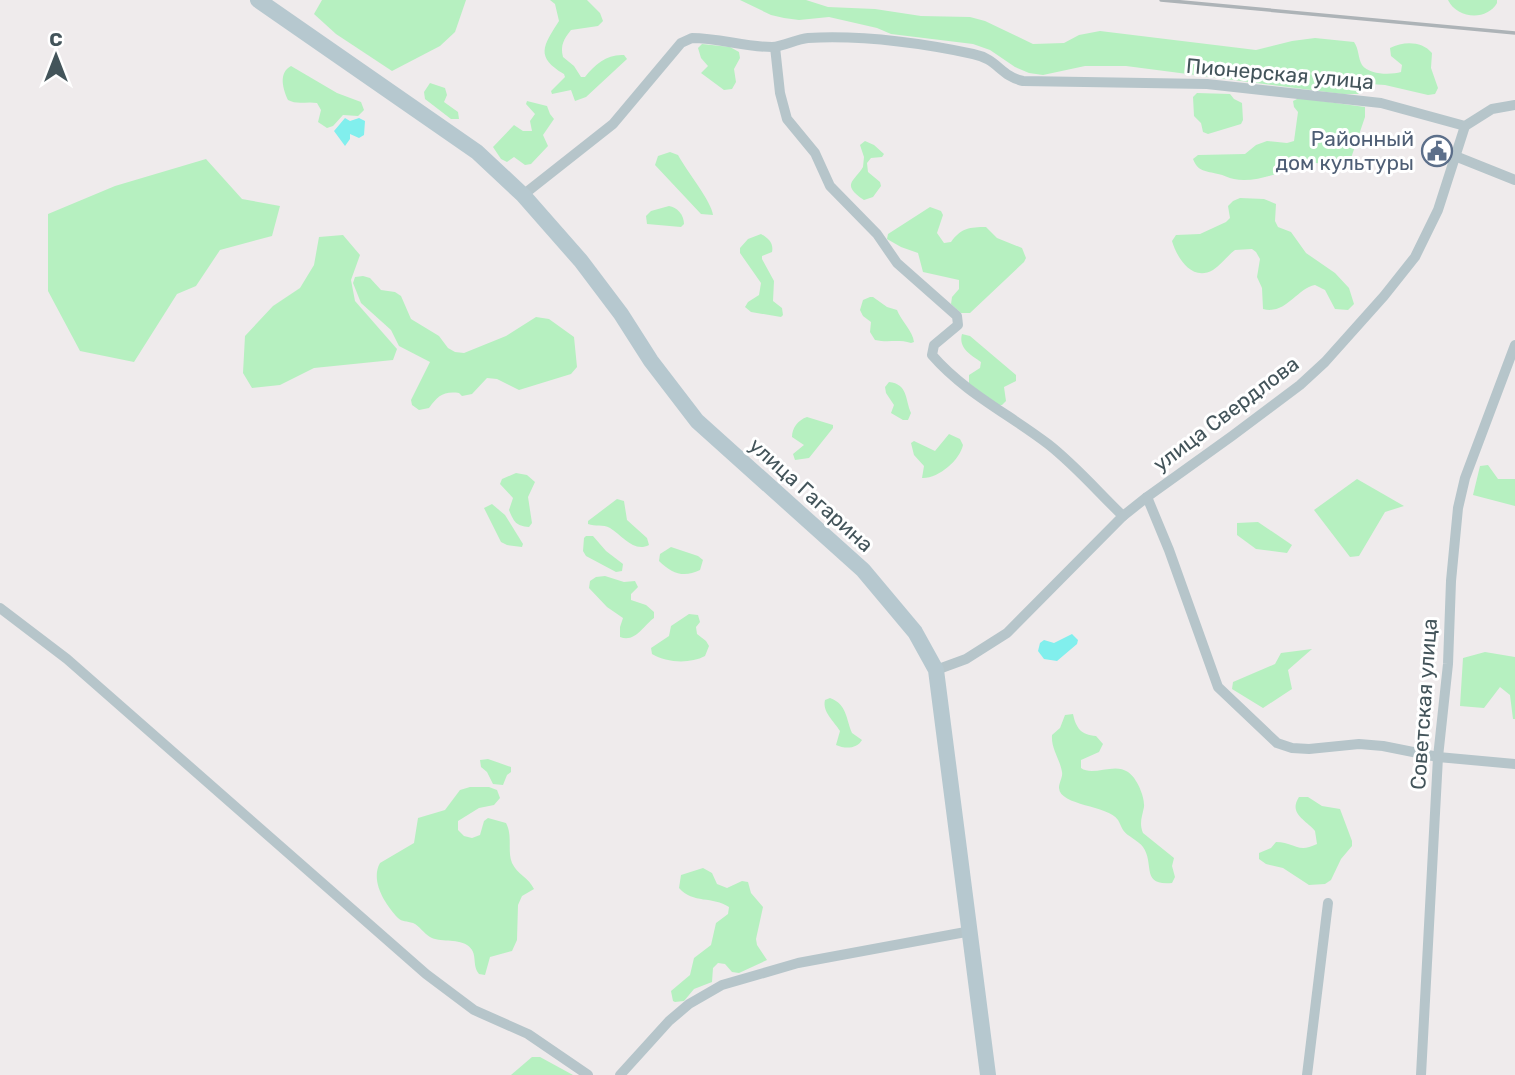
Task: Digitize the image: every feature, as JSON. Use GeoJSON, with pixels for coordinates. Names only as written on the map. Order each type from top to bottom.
{"type":"FeatureCollection","features":[{"type":"Feature","properties":{"kind":"main road","name":"улица Гагарина"},"geometry":{"type":"LineString","coordinates":[[258,0],[477,152],[523,195],[582,261],[651,361],[697,421],[863,570],[915,632],[936,670],[988,1075]]}},
{"type":"Feature","properties":{"kind":"street"},"geometry":{"type":"LineString","coordinates":[[523,195],[613,124],[681,43],[700,38],[775,47],[780,93],[787,119],[815,153],[830,186],[877,234],[897,263],[957,316],[958,325],[934,345],[932,355],[969,391],[1050,445],[1124,516]]}},
{"type":"Feature","properties":{"kind":"street","name":"Пионерская улица"},"geometry":{"type":"LineString","coordinates":[[775,47],[807,38],[860,38],[972,53],[988,58],[1013,79],[1032,82],[1219,86],[1381,103],[1465,126]]}},
{"type":"Feature","properties":{"kind":"street"},"geometry":{"type":"LineString","coordinates":[[1465,126],[1492,110],[1515,105]]}},
{"type":"Feature","properties":{"kind":"street","name":"улица Свердлова"},"geometry":{"type":"LineString","coordinates":[[936,670],[966,659],[1007,633],[1124,516],[1300,385],[1325,362],[1415,257],[1438,210],[1465,126]]}},
{"type":"Feature","properties":{"kind":"street"},"geometry":{"type":"LineString","coordinates":[[1455,156],[1515,180]]}},
{"type":"Feature","properties":{"kind":"street","name":"Советская улица"},"geometry":{"type":"LineString","coordinates":[[1421,1075],[1438,757],[1448,664],[1451,581],[1458,508],[1465,478],[1515,345]]}},
{"type":"Feature","properties":{"kind":"street"},"geometry":{"type":"LineString","coordinates":[[1147,497],[1169,550],[1217,687],[1277,743],[1292,748],[1359,744],[1383,746],[1438,757],[1515,764]]}},
{"type":"Feature","properties":{"kind":"street"},"geometry":{"type":"LineString","coordinates":[[0,608],[67,659],[426,974],[474,1010],[528,1034],[588,1075]]}},
{"type":"Feature","properties":{"kind":"street"},"geometry":{"type":"LineString","coordinates":[[1307,1075],[1328,902]]}},
{"type":"Feature","properties":{"kind":"street"},"geometry":{"type":"LineString","coordinates":[[620,1075],[669,1021],[690,1004],[722,985],[798,963],[971,931]]}},
{"type":"Feature","properties":{"kind":"green space"},"geometry":{"type":"Polygon","coordinates":[[[322,0],[466,0],[455,32],[440,46],[392,71],[336,34],[314,14],[322,0]]]}},
{"type":"Feature","properties":{"kind":"green space"},"geometry":{"type":"Polygon","coordinates":[[[550,0],[587,0],[600,13],[603,21],[598,26],[571,30],[563,42],[563,57],[574,66],[581,77],[585,77],[607,58],[624,55],[627,59],[586,97],[575,101],[571,90],[552,94],[551,91],[565,77],[545,56],[546,44],[559,21],[555,4],[550,0]]]}},
{"type":"Feature","properties":{"kind":"green space"},"geometry":{"type":"Polygon","coordinates":[[[740,0],[806,0],[828,7],[875,9],[921,16],[970,17],[985,21],[1033,44],[1064,43],[1079,35],[1100,31],[1256,50],[1315,38],[1354,42],[1365,68],[1392,74],[1401,72],[1402,65],[1391,56],[1390,48],[1413,43],[1432,53],[1431,68],[1438,88],[1435,94],[1428,95],[1370,84],[1358,94],[1342,94],[1126,66],[1085,66],[1043,75],[1015,67],[990,50],[973,44],[891,34],[829,17],[799,20],[784,18],[771,15],[740,0]]]}},
{"type":"Feature","properties":{"kind":"green space"},"geometry":{"type":"Polygon","coordinates":[[[1448,0],[1497,0],[1497,3],[1486,13],[1472,15],[1458,11],[1448,0]]]}},
{"type":"Feature","properties":{"kind":"green space"},"geometry":{"type":"Polygon","coordinates":[[[702,44],[730,47],[739,52],[740,58],[734,69],[736,82],[732,89],[724,90],[701,73],[708,66],[701,58],[698,48],[702,44]]]}},
{"type":"Feature","properties":{"kind":"green space"},"geometry":{"type":"Polygon","coordinates":[[[291,66],[337,93],[361,102],[364,110],[358,116],[343,115],[333,126],[327,128],[318,122],[321,110],[317,103],[288,100],[283,77],[291,66]]]}},
{"type":"Feature","properties":{"kind":"green space"},"geometry":{"type":"Polygon","coordinates":[[[430,83],[445,88],[447,95],[444,102],[458,112],[459,119],[451,119],[425,99],[424,92],[430,83]]]}},
{"type":"Feature","properties":{"kind":"green space"},"geometry":{"type":"Polygon","coordinates":[[[1197,93],[1230,94],[1242,103],[1241,124],[1208,134],[1203,132],[1201,123],[1194,116],[1193,97],[1197,93]]]}},
{"type":"Feature","properties":{"kind":"green space"},"geometry":{"type":"Polygon","coordinates":[[[1299,98],[1365,107],[1365,117],[1345,169],[1308,163],[1264,177],[1240,180],[1203,170],[1195,163],[1193,159],[1198,155],[1245,154],[1256,145],[1267,141],[1294,141],[1298,112],[1293,101],[1299,98]]]}},
{"type":"Feature","properties":{"kind":"green space"},"geometry":{"type":"Polygon","coordinates":[[[527,101],[547,106],[554,119],[543,135],[548,146],[531,164],[525,165],[514,157],[507,162],[501,159],[493,147],[514,125],[523,131],[532,131],[530,121],[535,114],[526,104],[527,101]]]}},
{"type":"Feature","properties":{"kind":"green space"},"geometry":{"type":"Polygon","coordinates":[[[865,141],[884,154],[882,157],[871,158],[867,163],[868,172],[881,186],[873,197],[864,200],[851,186],[863,167],[864,157],[860,145],[865,141]]]}},
{"type":"Feature","properties":{"kind":"green space"},"geometry":{"type":"Polygon","coordinates":[[[670,152],[678,155],[704,194],[713,215],[701,214],[655,165],[658,156],[670,152]]]}},
{"type":"Feature","properties":{"kind":"green space"},"geometry":{"type":"Polygon","coordinates":[[[206,159],[242,199],[280,206],[272,236],[220,250],[196,286],[177,294],[134,362],[80,351],[48,291],[48,214],[115,186],[206,159]]]}},
{"type":"Feature","properties":{"kind":"green space"},"geometry":{"type":"Polygon","coordinates":[[[1240,198],[1264,199],[1276,204],[1275,221],[1278,227],[1291,232],[1306,253],[1335,273],[1349,288],[1354,304],[1348,310],[1335,309],[1325,290],[1315,285],[1302,291],[1285,305],[1271,310],[1263,309],[1262,288],[1257,277],[1260,259],[1252,249],[1235,250],[1216,268],[1205,273],[1192,271],[1186,266],[1172,241],[1176,235],[1200,234],[1226,222],[1230,218],[1228,206],[1240,198]]]}},
{"type":"Feature","properties":{"kind":"green space"},"geometry":{"type":"Polygon","coordinates":[[[669,206],[681,215],[684,224],[681,227],[647,224],[646,216],[651,211],[669,206]]]}},
{"type":"Feature","properties":{"kind":"green space"},"geometry":{"type":"Polygon","coordinates":[[[930,207],[941,211],[943,215],[937,233],[944,243],[951,242],[966,229],[986,227],[997,238],[1022,248],[1026,258],[970,313],[961,313],[951,304],[952,297],[959,289],[959,280],[923,272],[918,253],[887,239],[888,234],[930,207]]]}},
{"type":"Feature","properties":{"kind":"green space"},"geometry":{"type":"Polygon","coordinates":[[[761,234],[772,246],[772,252],[762,256],[762,259],[774,281],[773,301],[782,308],[781,317],[751,312],[745,307],[759,295],[761,283],[740,253],[740,248],[748,239],[761,234]]]}},
{"type":"Feature","properties":{"kind":"green space"},"geometry":{"type":"Polygon","coordinates":[[[343,235],[360,255],[351,280],[355,301],[397,349],[393,360],[314,368],[280,385],[252,388],[243,373],[245,336],[273,306],[300,288],[314,265],[319,237],[343,235]]]}},
{"type":"Feature","properties":{"kind":"green space"},"geometry":{"type":"Polygon","coordinates":[[[355,277],[370,278],[381,290],[395,292],[401,296],[411,319],[439,336],[448,348],[455,352],[464,353],[506,336],[536,317],[549,319],[574,337],[577,367],[571,374],[519,390],[497,379],[487,378],[472,394],[445,394],[438,397],[429,408],[419,410],[412,405],[411,400],[430,362],[399,346],[391,330],[361,303],[353,283],[355,277]]]}},
{"type":"Feature","properties":{"kind":"green space"},"geometry":{"type":"Polygon","coordinates":[[[870,297],[897,310],[914,342],[875,340],[870,332],[871,322],[860,310],[863,300],[870,297]]]}},
{"type":"Feature","properties":{"kind":"green space"},"geometry":{"type":"Polygon","coordinates":[[[962,334],[970,336],[1016,375],[1016,381],[1004,387],[1006,401],[1002,405],[994,405],[969,385],[969,375],[980,368],[981,362],[964,347],[962,334]]]}},
{"type":"Feature","properties":{"kind":"green space"},"geometry":{"type":"Polygon","coordinates":[[[889,382],[900,386],[905,393],[911,413],[908,420],[891,413],[894,405],[885,387],[889,382]]]}},
{"type":"Feature","properties":{"kind":"green space"},"geometry":{"type":"Polygon","coordinates":[[[807,417],[833,425],[833,428],[809,458],[795,460],[793,454],[804,445],[792,437],[793,430],[798,422],[807,417]]]}},
{"type":"Feature","properties":{"kind":"green space"},"geometry":{"type":"Polygon","coordinates":[[[949,434],[960,439],[963,445],[958,457],[941,472],[922,478],[924,466],[914,455],[911,443],[914,441],[935,451],[949,434]]]}},
{"type":"Feature","properties":{"kind":"green space"},"geometry":{"type":"Polygon","coordinates":[[[1488,465],[1498,479],[1515,479],[1515,506],[1473,495],[1480,466],[1488,465]]]}},
{"type":"Feature","properties":{"kind":"green space"},"geometry":{"type":"Polygon","coordinates":[[[516,473],[527,475],[535,482],[528,497],[532,523],[529,527],[521,526],[514,520],[509,510],[513,498],[500,484],[502,479],[516,473]]]}},
{"type":"Feature","properties":{"kind":"green space"},"geometry":{"type":"Polygon","coordinates":[[[1357,479],[1404,506],[1385,512],[1359,556],[1350,557],[1314,510],[1357,479]]]}},
{"type":"Feature","properties":{"kind":"green space"},"geometry":{"type":"Polygon","coordinates":[[[617,499],[624,501],[627,520],[647,538],[649,545],[638,547],[610,528],[588,524],[588,521],[617,499]]]}},
{"type":"Feature","properties":{"kind":"green space"},"geometry":{"type":"Polygon","coordinates":[[[492,504],[505,515],[523,544],[522,547],[501,542],[484,508],[492,504]]]}},
{"type":"Feature","properties":{"kind":"green space"},"geometry":{"type":"Polygon","coordinates":[[[1258,522],[1292,545],[1287,553],[1256,549],[1237,535],[1237,523],[1258,522]]]}},
{"type":"Feature","properties":{"kind":"green space"},"geometry":{"type":"Polygon","coordinates":[[[586,536],[593,536],[623,564],[622,571],[616,572],[586,556],[583,551],[586,536]]]}},
{"type":"Feature","properties":{"kind":"green space"},"geometry":{"type":"Polygon","coordinates":[[[671,547],[698,556],[703,560],[700,570],[683,574],[673,572],[664,565],[659,561],[660,554],[671,547]]]}},
{"type":"Feature","properties":{"kind":"green space"},"geometry":{"type":"Polygon","coordinates":[[[605,576],[624,582],[635,581],[638,587],[631,594],[631,600],[646,605],[654,612],[654,618],[630,638],[620,637],[623,618],[607,607],[589,588],[590,581],[605,576]]]}},
{"type":"Feature","properties":{"kind":"green space"},"geometry":{"type":"Polygon","coordinates":[[[689,614],[698,615],[700,622],[696,627],[697,634],[709,646],[705,656],[678,661],[652,654],[651,648],[669,636],[671,626],[689,614]]]}},
{"type":"Feature","properties":{"kind":"green space"},"geometry":{"type":"Polygon","coordinates":[[[1312,649],[1288,670],[1292,689],[1263,708],[1232,689],[1233,682],[1275,664],[1281,653],[1312,649]]]}},
{"type":"Feature","properties":{"kind":"green space"},"geometry":{"type":"Polygon","coordinates":[[[1485,652],[1515,657],[1515,719],[1510,695],[1500,687],[1484,708],[1460,706],[1463,658],[1485,652]]]}},
{"type":"Feature","properties":{"kind":"green space"},"geometry":{"type":"Polygon","coordinates":[[[830,698],[840,704],[852,733],[862,740],[854,747],[836,745],[840,731],[827,712],[825,700],[830,698]]]}},
{"type":"Feature","properties":{"kind":"green space"},"geometry":{"type":"Polygon","coordinates":[[[1073,714],[1080,730],[1096,736],[1103,744],[1099,752],[1081,760],[1081,768],[1091,771],[1116,768],[1131,775],[1142,793],[1143,833],[1174,858],[1172,866],[1175,877],[1172,883],[1162,883],[1152,877],[1143,847],[1122,829],[1113,815],[1075,802],[1061,794],[1059,788],[1062,772],[1052,735],[1060,728],[1065,715],[1073,714]]]}},
{"type":"Feature","properties":{"kind":"green space"},"geometry":{"type":"Polygon","coordinates":[[[488,759],[511,767],[503,785],[493,784],[481,767],[480,760],[488,759]]]}},
{"type":"Feature","properties":{"kind":"green space"},"geometry":{"type":"Polygon","coordinates":[[[489,787],[497,790],[500,798],[494,805],[479,808],[458,821],[458,830],[464,836],[472,838],[480,835],[484,821],[488,818],[506,823],[512,863],[534,889],[522,896],[518,905],[517,940],[512,951],[490,957],[485,975],[479,974],[473,952],[467,945],[434,939],[415,924],[398,918],[380,892],[377,877],[380,863],[414,843],[418,818],[445,810],[460,790],[489,787]]]}},
{"type":"Feature","properties":{"kind":"green space"},"geometry":{"type":"Polygon","coordinates":[[[1299,797],[1308,797],[1322,806],[1340,809],[1352,841],[1352,846],[1341,859],[1331,880],[1325,884],[1309,885],[1283,868],[1266,864],[1259,859],[1259,853],[1271,848],[1276,842],[1300,848],[1317,844],[1315,831],[1297,812],[1296,803],[1299,797]]]}},
{"type":"Feature","properties":{"kind":"green space"},"geometry":{"type":"Polygon","coordinates":[[[703,868],[712,873],[717,884],[727,888],[742,881],[748,882],[751,893],[763,907],[756,939],[767,960],[739,973],[732,972],[725,964],[718,963],[713,968],[712,982],[694,989],[684,1001],[675,1002],[671,991],[690,975],[694,958],[711,945],[716,923],[728,914],[729,907],[690,896],[679,888],[681,875],[703,868]]]}},
{"type":"Feature","properties":{"kind":"green space"},"geometry":{"type":"Polygon","coordinates":[[[532,1057],[540,1057],[573,1075],[511,1075],[532,1057]]]}},
{"type":"Feature","properties":{"kind":"water"},"geometry":{"type":"Polygon","coordinates":[[[345,118],[350,121],[359,118],[365,121],[364,135],[359,138],[350,134],[345,146],[334,131],[345,118]]]}},
{"type":"Feature","properties":{"kind":"water"},"geometry":{"type":"Polygon","coordinates":[[[1072,634],[1078,640],[1077,644],[1057,661],[1044,659],[1038,651],[1044,640],[1054,643],[1072,634]]]}},
{"type":"Feature","properties":{"kind":"railway"},"geometry":{"type":"LineString","coordinates":[[1161,0],[1515,33]]}},
{"type":"Feature","properties":{"kind":"place","name":"Районный дом культуры"},"geometry":{"type":"Point","coordinates":[1437,151]}}]}
